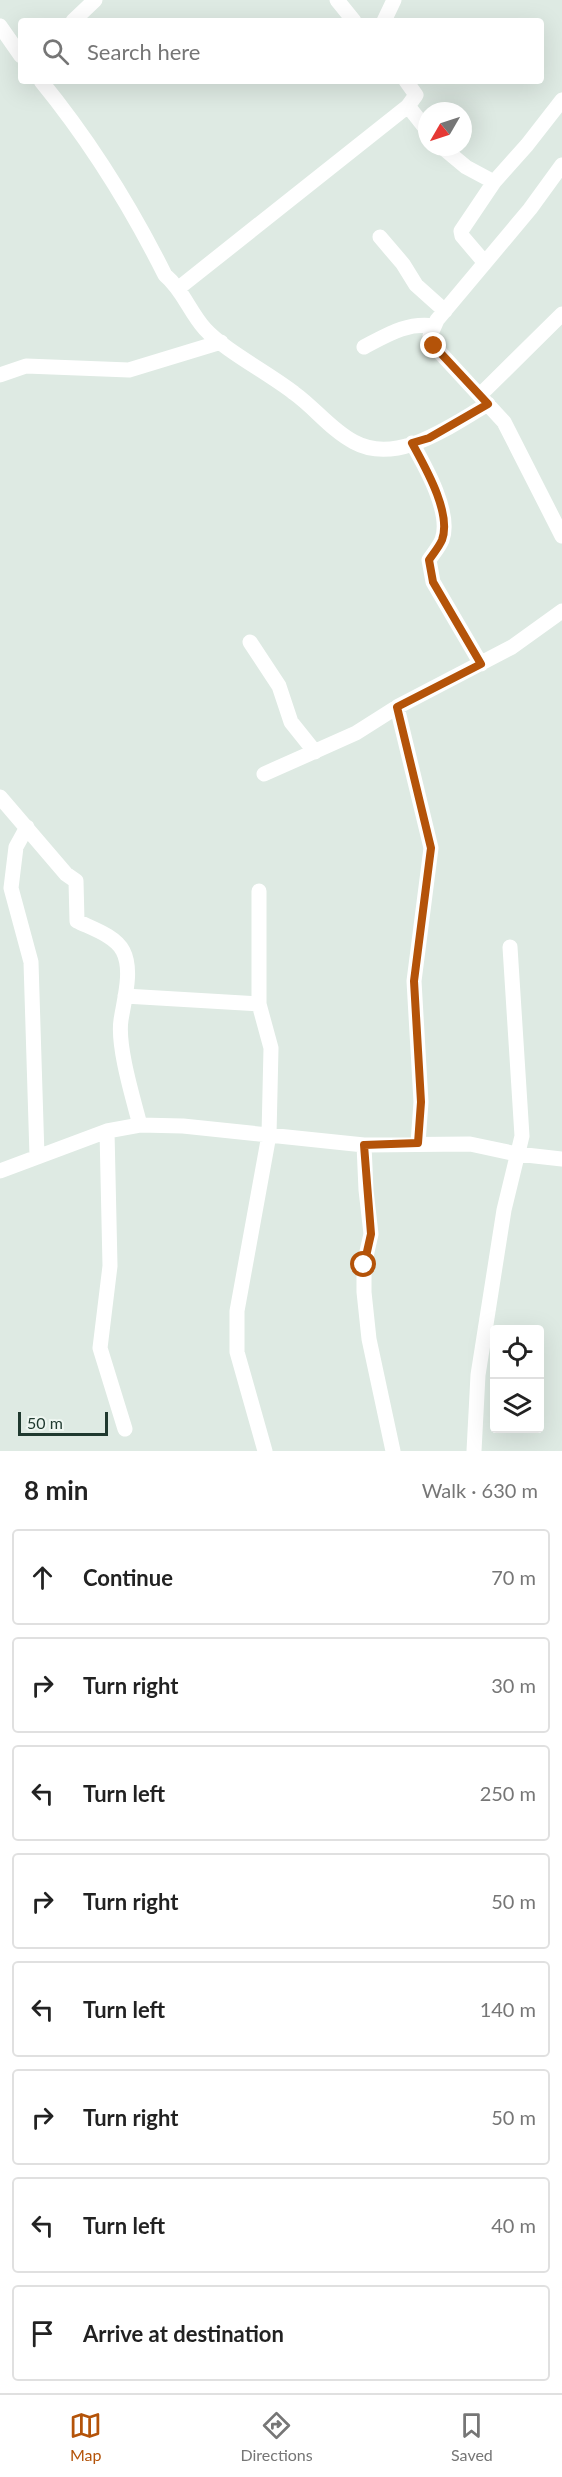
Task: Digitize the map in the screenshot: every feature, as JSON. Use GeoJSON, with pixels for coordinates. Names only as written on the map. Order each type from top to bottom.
{"type":"FeatureCollection","features":[{"type":"Feature","properties":{"kind":"street"},"geometry":{"type":"LineString","coordinates":[[76,18],[95,0]]}},
{"type":"Feature","properties":{"kind":"street"},"geometry":{"type":"LineString","coordinates":[[337,0],[352,18]]}},
{"type":"Feature","properties":{"kind":"street"},"geometry":{"type":"LineString","coordinates":[[385,18],[394,0]]}},
{"type":"Feature","properties":{"kind":"street"},"geometry":{"type":"LineString","coordinates":[[0,26],[18,52]]}},
{"type":"Feature","properties":{"kind":"street"},"geometry":{"type":"LineString","coordinates":[[43,84],[77,125],[108,170],[165,274],[180,287],[188,308],[207,331],[296,394],[354,442],[373,448],[401,447],[429,438],[484,400],[562,314]]}},
{"type":"Feature","properties":{"kind":"street"},"geometry":{"type":"LineString","coordinates":[[180,287],[408,106],[416,95],[408,84]]}},
{"type":"Feature","properties":{"kind":"street"},"geometry":{"type":"LineString","coordinates":[[485,263],[462,236],[461,231],[494,182],[527,146],[562,100]]}},
{"type":"Feature","properties":{"kind":"street"},"geometry":{"type":"LineString","coordinates":[[408,106],[418,119]]}},
{"type":"Feature","properties":{"kind":"street"},"geometry":{"type":"LineString","coordinates":[[453,156],[494,182]]}},
{"type":"Feature","properties":{"kind":"street"},"geometry":{"type":"LineString","coordinates":[[562,165],[530,210],[445,311],[430,336],[434,346],[484,400],[515,439],[562,536]]}},
{"type":"Feature","properties":{"kind":"street"},"geometry":{"type":"LineString","coordinates":[[380,237],[403,264],[416,285],[445,311]]}},
{"type":"Feature","properties":{"kind":"street"},"geometry":{"type":"LineString","coordinates":[[364,347],[404,327],[421,324],[434,326]]}},
{"type":"Feature","properties":{"kind":"street"},"geometry":{"type":"LineString","coordinates":[[0,375],[26,366],[129,370],[221,342]]}},
{"type":"Feature","properties":{"kind":"street"},"geometry":{"type":"LineString","coordinates":[[412,443],[426,468],[444,514],[442,540],[429,560],[433,582],[481,664]]}},
{"type":"Feature","properties":{"kind":"street"},"geometry":{"type":"LineString","coordinates":[[264,774],[356,733],[397,707],[528,637],[562,610]]}},
{"type":"Feature","properties":{"kind":"street"},"geometry":{"type":"LineString","coordinates":[[250,642],[279,686],[291,722],[315,752]]}},
{"type":"Feature","properties":{"kind":"street"},"geometry":{"type":"LineString","coordinates":[[397,707],[431,848],[414,981],[421,1102],[418,1143]]}},
{"type":"Feature","properties":{"kind":"street"},"geometry":{"type":"LineString","coordinates":[[0,797],[66,874],[76,881],[77,921],[111,938],[123,950],[128,970],[120,1023],[128,1077],[140,1125]]}},
{"type":"Feature","properties":{"kind":"street"},"geometry":{"type":"LineString","coordinates":[[27,827],[16,847],[11,888],[31,962],[37,1156]]}},
{"type":"Feature","properties":{"kind":"street"},"geometry":{"type":"LineString","coordinates":[[259,891],[260,1004],[271,1048],[269,1135],[237,1311],[237,1352],[265,1451]]}},
{"type":"Feature","properties":{"kind":"street"},"geometry":{"type":"LineString","coordinates":[[474,1451],[478,1375],[504,1210],[522,1136],[522,1105],[510,947]]}},
{"type":"Feature","properties":{"kind":"street"},"geometry":{"type":"LineString","coordinates":[[125,996],[260,1004]]}},
{"type":"Feature","properties":{"kind":"street"},"geometry":{"type":"LineString","coordinates":[[0,1171],[107,1131],[140,1125],[183,1126],[364,1145],[470,1144],[517,1154],[562,1159]]}},
{"type":"Feature","properties":{"kind":"street"},"geometry":{"type":"LineString","coordinates":[[107,1131],[110,1266],[100,1348],[125,1429]]}},
{"type":"Feature","properties":{"kind":"street"},"geometry":{"type":"LineString","coordinates":[[364,1145],[365,1181],[371,1234],[364,1265],[364,1292],[369,1339],[393,1451]]}},
{"type":"Feature","properties":{"kind":"route"},"geometry":{"type":"LineString","coordinates":[[364,1265],[371,1234],[363,1164],[364,1145],[418,1143],[421,1113],[414,981],[431,848],[397,707],[481,664],[433,582],[429,560],[442,540],[444,514],[426,468],[412,443],[429,438],[488,404],[434,346]]}}]}
